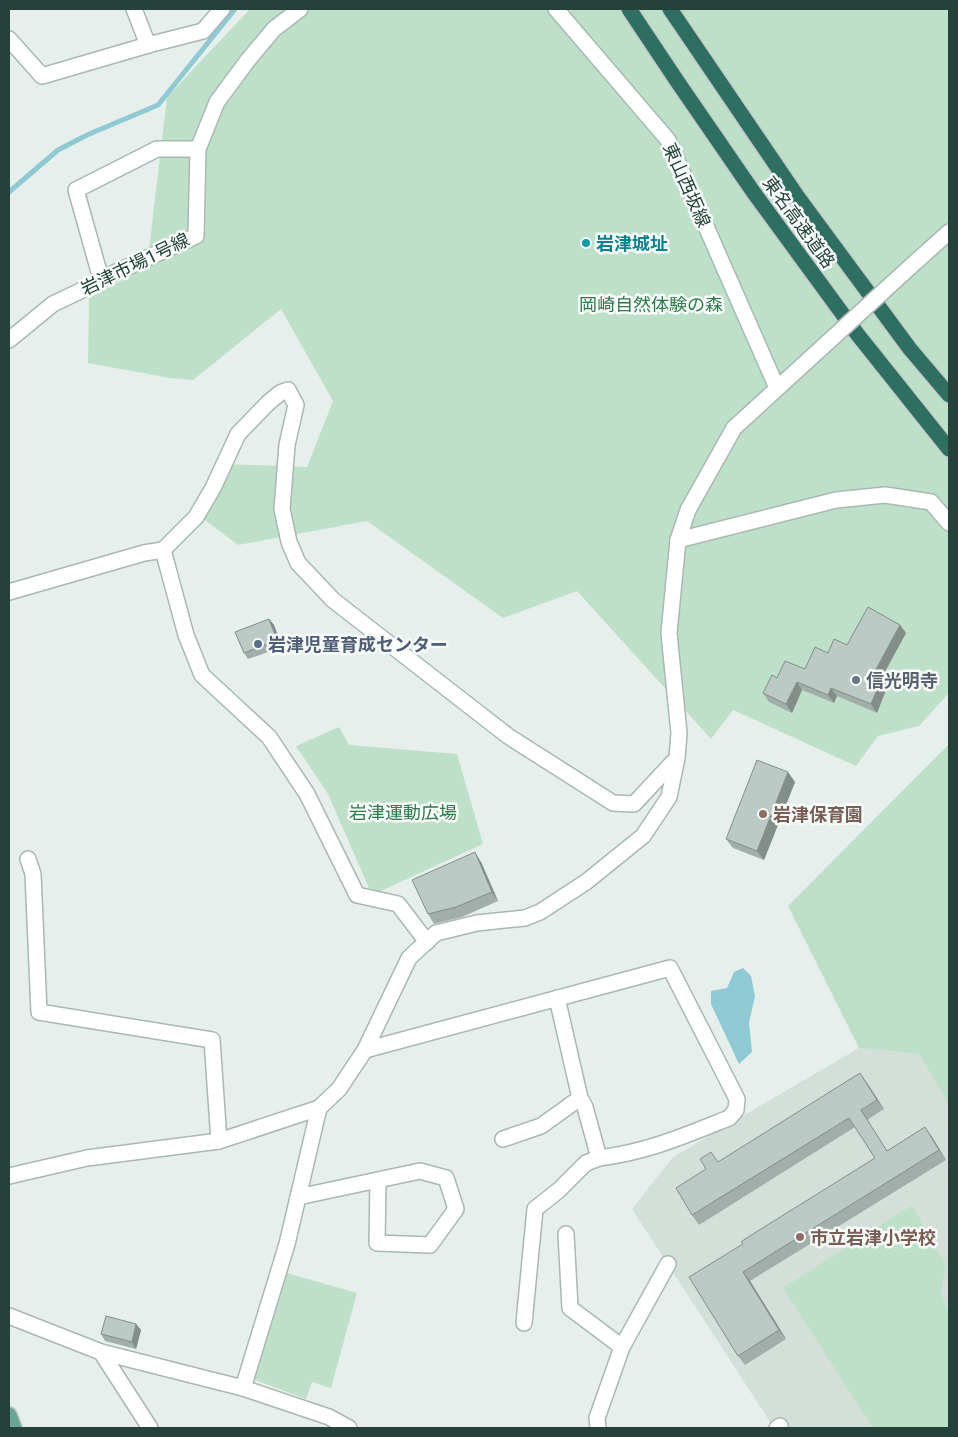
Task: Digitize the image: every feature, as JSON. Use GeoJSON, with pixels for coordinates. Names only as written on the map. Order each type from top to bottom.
{"type":"FeatureCollection","features":[{"type":"Feature","properties":{"kind":"highway","name":"東名高速道路"},"geometry":{"type":"LineString","coordinates":[[629,9],[754,193],[858,335],[949,449]]}},
{"type":"Feature","properties":{"kind":"highway","name":"東名高速道路"},"geometry":{"type":"LineString","coordinates":[[670,9],[797,196],[910,349],[949,394]]}},
{"type":"Feature","properties":{"kind":"main road"},"geometry":{"type":"LineString","coordinates":[[9,1416],[14,1428]]}},
{"type":"Feature","properties":{"kind":"street"},"geometry":{"type":"LineString","coordinates":[[134,9],[148,45]]}},
{"type":"Feature","properties":{"kind":"street"},"geometry":{"type":"LineString","coordinates":[[9,40],[42,76],[203,30],[222,9]]}},
{"type":"Feature","properties":{"kind":"street","name":"岩津市場1号線"},"geometry":{"type":"LineString","coordinates":[[9,340],[53,304],[101,279],[196,236],[198,149],[217,102],[274,29],[300,9]]}},
{"type":"Feature","properties":{"kind":"street","name":"東山西坂線"},"geometry":{"type":"LineString","coordinates":[[556,9],[668,140],[777,388]]}},
{"type":"Feature","properties":{"kind":"street"},"geometry":{"type":"LineString","coordinates":[[101,279],[76,190],[157,149],[198,149]]}},
{"type":"Feature","properties":{"kind":"street"},"geometry":{"type":"LineString","coordinates":[[9,1176],[87,1158],[220,1141],[319,1108],[339,1089],[365,1050],[408,958],[436,932],[477,923],[525,918],[540,912],[586,882],[643,836],[669,797],[677,758],[679,733],[670,633],[678,540],[688,510],[734,428],[949,232]]}},
{"type":"Feature","properties":{"kind":"street"},"geometry":{"type":"LineString","coordinates":[[9,592],[144,553],[163,550],[196,517],[214,488],[238,434],[268,403],[280,393],[288,390],[296,405],[287,445],[282,509],[289,542],[298,563],[333,600],[508,736],[613,803],[634,804],[677,758]]}},
{"type":"Feature","properties":{"kind":"street"},"geometry":{"type":"LineString","coordinates":[[678,540],[836,500],[885,495],[931,502],[949,522]]}},
{"type":"Feature","properties":{"kind":"street"},"geometry":{"type":"LineString","coordinates":[[163,550],[186,635],[202,675],[269,737],[307,794],[357,895],[398,904],[427,942]]}},
{"type":"Feature","properties":{"kind":"street"},"geometry":{"type":"LineString","coordinates":[[28,859],[33,874],[39,1012],[212,1040],[220,1141]]}},
{"type":"Feature","properties":{"kind":"street"},"geometry":{"type":"LineString","coordinates":[[365,1050],[670,968],[737,1099],[736,1110],[729,1118],[665,1144],[623,1155],[599,1158],[586,1163],[559,1190],[535,1209],[524,1324]]}},
{"type":"Feature","properties":{"kind":"street"},"geometry":{"type":"LineString","coordinates":[[557,998],[580,1098],[585,1108],[599,1158]]}},
{"type":"Feature","properties":{"kind":"street"},"geometry":{"type":"LineString","coordinates":[[503,1139],[541,1126],[580,1098]]}},
{"type":"Feature","properties":{"kind":"street"},"geometry":{"type":"LineString","coordinates":[[243,1388],[287,1244],[319,1108]]}},
{"type":"Feature","properties":{"kind":"street"},"geometry":{"type":"LineString","coordinates":[[298,1197],[378,1180],[420,1172],[446,1178],[456,1209],[430,1245],[377,1243],[378,1180]]}},
{"type":"Feature","properties":{"kind":"street"},"geometry":{"type":"LineString","coordinates":[[566,1234],[570,1308],[622,1347]]}},
{"type":"Feature","properties":{"kind":"street"},"geometry":{"type":"LineString","coordinates":[[598,1428],[597,1418],[622,1347],[668,1264]]}},
{"type":"Feature","properties":{"kind":"street"},"geometry":{"type":"LineString","coordinates":[[9,1316],[100,1352],[243,1388],[329,1417],[349,1428]]}},
{"type":"Feature","properties":{"kind":"street"},"geometry":{"type":"LineString","coordinates":[[100,1352],[150,1428]]}},
{"type":"Feature","properties":{"kind":"shaded area","name":"市立岩津小学校"},"geometry":{"type":"Polygon","coordinates":[[[859,1048],[919,1054],[949,1105],[949,1428],[774,1428],[632,1209],[673,1157],[859,1048]]]}},
{"type":"Feature","properties":{"kind":"green space","name":"岡崎自然体験の森"},"geometry":{"type":"Polygon","coordinates":[[[250,9],[949,9],[949,693],[919,726],[878,736],[856,766],[733,710],[711,739],[577,591],[503,618],[367,521],[238,545],[197,514],[225,464],[307,467],[333,401],[281,309],[193,380],[170,378],[88,363],[89,298],[147,267],[167,97],[250,9]]]}},
{"type":"Feature","properties":{"kind":"green space","name":"岩津運動広場"},"geometry":{"type":"Polygon","coordinates":[[[339,727],[349,745],[457,754],[483,844],[372,895],[328,794],[296,746],[339,727]]]}},
{"type":"Feature","properties":{"kind":"green space"},"geometry":{"type":"Polygon","coordinates":[[[949,744],[949,1105],[919,1054],[859,1048],[788,906],[949,744]]]}},
{"type":"Feature","properties":{"kind":"green space"},"geometry":{"type":"Polygon","coordinates":[[[912,1205],[946,1265],[941,1293],[949,1314],[949,1428],[873,1428],[783,1288],[912,1205]]]}},
{"type":"Feature","properties":{"kind":"green space"},"geometry":{"type":"Polygon","coordinates":[[[287,1273],[357,1293],[331,1388],[312,1382],[306,1399],[250,1378],[287,1273]]]}},
{"type":"Feature","properties":{"kind":"water"},"geometry":{"type":"Polygon","coordinates":[[[743,968],[751,976],[755,996],[749,1023],[752,1052],[739,1064],[711,1004],[711,991],[727,988],[734,972],[743,968]]]}},
{"type":"Feature","properties":{"kind":"building"},"geometry":{"type":"Polygon","coordinates":[[[868,607],[900,625],[874,673],[883,676],[871,704],[831,688],[828,695],[797,682],[786,704],[763,693],[772,675],[777,678],[785,661],[805,669],[815,647],[828,653],[834,639],[847,645],[868,607]]]}},
{"type":"Feature","properties":{"kind":"building"},"geometry":{"type":"Polygon","coordinates":[[[269,619],[277,640],[244,653],[235,632],[269,619]]]}},
{"type":"Feature","properties":{"kind":"building"},"geometry":{"type":"Polygon","coordinates":[[[757,760],[788,772],[757,851],[726,839],[757,760]]]}},
{"type":"Feature","properties":{"kind":"building"},"geometry":{"type":"Polygon","coordinates":[[[475,852],[492,892],[456,907],[428,914],[412,880],[475,852]]]}},
{"type":"Feature","properties":{"kind":"building"},"geometry":{"type":"Polygon","coordinates":[[[860,1073],[877,1100],[861,1110],[887,1151],[925,1127],[939,1150],[743,1272],[779,1330],[738,1356],[689,1277],[743,1244],[741,1242],[745,1239],[875,1158],[849,1118],[692,1215],[676,1188],[706,1169],[700,1159],[711,1152],[718,1162],[860,1073]]]}},
{"type":"Feature","properties":{"kind":"building"},"geometry":{"type":"Polygon","coordinates":[[[106,1316],[136,1324],[132,1342],[101,1334],[106,1316]]]}},
{"type":"Feature","properties":{"kind":"waterway"},"geometry":{"type":"LineString","coordinates":[[9,192],[58,150],[87,135],[158,105],[235,9]]}},
{"type":"Feature","properties":{"kind":"place","name":"岩津城址"},"geometry":{"type":"Point","coordinates":[586,243]}},
{"type":"Feature","properties":{"kind":"place","name":"岩津児童育成センター"},"geometry":{"type":"Point","coordinates":[258,644]}},
{"type":"Feature","properties":{"kind":"place","name":"信光明寺"},"geometry":{"type":"Point","coordinates":[856,680]}},
{"type":"Feature","properties":{"kind":"place","name":"岩津保育園"},"geometry":{"type":"Point","coordinates":[763,814]}},
{"type":"Feature","properties":{"kind":"place","name":"市立岩津小学校"},"geometry":{"type":"Point","coordinates":[800,1237]}}]}
